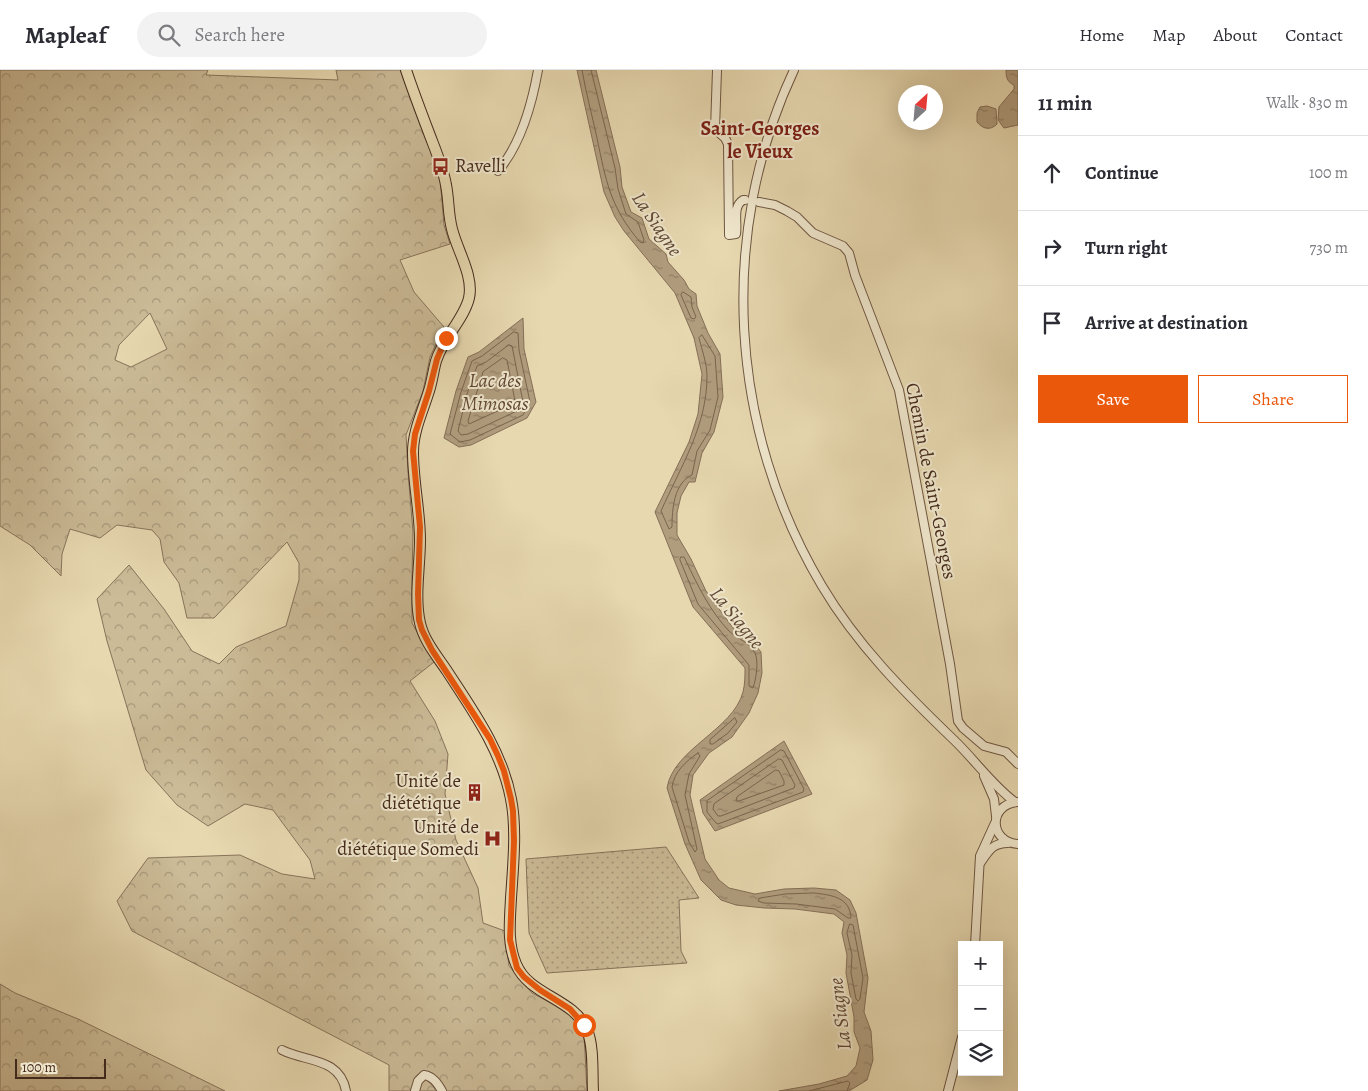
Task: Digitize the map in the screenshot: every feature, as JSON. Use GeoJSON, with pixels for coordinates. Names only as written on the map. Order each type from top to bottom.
{"type":"FeatureCollection","features":[{"type":"Feature","properties":{"kind":"main road"},"geometry":{"type":"LineString","coordinates":[[406,70],[441,166],[446,185],[451,226],[458,250],[469,275],[469,296],[437,359],[415,434],[413,451],[420,527],[419,620],[432,650],[490,739],[498,756],[511,799],[514,841],[509,925],[510,940],[517,968],[524,977],[540,990],[570,1009],[584,1025],[590,1040],[593,1091]]}},
{"type":"Feature","properties":{"kind":"street"},"geometry":{"type":"LineString","coordinates":[[498,170],[511,154],[528,110],[538,70]]}},
{"type":"Feature","properties":{"kind":"street"},"geometry":{"type":"LineString","coordinates":[[717,70],[714,120],[715,129],[725,138],[728,144],[729,235],[736,234],[738,203],[745,200]]}},
{"type":"Feature","properties":{"kind":"street"},"geometry":{"type":"LineString","coordinates":[[794,70],[772,124],[762,158],[751,208],[745,258],[743,296],[746,354],[752,398],[764,451],[782,506],[794,534],[822,586],[840,614],[864,647],[899,686],[1002,793],[1016,802]]}},
{"type":"Feature","properties":{"kind":"street","name":"Chemin de Saint-Georges"},"geometry":{"type":"LineString","coordinates":[[759,202],[774,205],[787,211],[797,217],[813,233],[843,246],[849,253],[855,275],[899,390],[950,664],[958,720],[963,728],[984,746],[1006,752],[1018,764]]}},
{"type":"Feature","properties":{"kind":"street"},"geometry":{"type":"LineString","coordinates":[[976,764],[987,781],[994,799],[1000,836],[1016,844]]}},
{"type":"Feature","properties":{"kind":"street"},"geometry":{"type":"LineString","coordinates":[[975,941],[980,856],[1004,806],[1016,802]]}},
{"type":"Feature","properties":{"kind":"street"},"geometry":{"type":"LineString","coordinates":[[980,864],[995,845],[1016,844]]}},
{"type":"Feature","properties":{"kind":"street"},"geometry":{"type":"LineString","coordinates":[[282,1050],[292,1055],[308,1057],[322,1062],[334,1070],[343,1081],[346,1091]]}},
{"type":"Feature","properties":{"kind":"street"},"geometry":{"type":"LineString","coordinates":[[948,1091],[958,1052]]}},
{"type":"Feature","properties":{"kind":"street"},"geometry":{"type":"LineString","coordinates":[[416,1091],[418,1081],[424,1075],[428,1075],[437,1082],[442,1091]]}},
{"type":"Feature","properties":{"kind":"green space"},"geometry":{"type":"Polygon","coordinates":[[[0,70],[208,70],[206,75],[338,80],[336,70],[402,70],[440,178],[444,225],[450,244],[400,260],[414,292],[444,327],[430,357],[423,391],[406,435],[413,532],[412,623],[434,662],[410,681],[435,721],[448,754],[445,794],[456,840],[478,888],[483,923],[505,931],[509,966],[532,993],[568,1012],[584,1033],[587,1091],[389,1091],[389,1065],[132,931],[117,901],[148,858],[240,855],[282,874],[315,879],[310,860],[273,810],[245,804],[208,826],[177,805],[146,770],[107,641],[97,599],[129,565],[164,609],[192,651],[219,664],[236,647],[286,626],[299,580],[299,563],[287,542],[214,618],[187,618],[179,583],[164,562],[160,539],[152,530],[117,525],[100,538],[70,529],[62,554],[61,576],[30,545],[0,526],[0,70]],[[150,313],[119,345],[115,360],[131,367],[167,349],[150,313]]]}},
{"type":"Feature","properties":{"kind":"green space"},"geometry":{"type":"Polygon","coordinates":[[[666,847],[699,898],[679,900],[681,951],[687,963],[547,973],[529,933],[526,859],[666,847]]]}},
{"type":"Feature","properties":{"kind":"green space"},"geometry":{"type":"Polygon","coordinates":[[[0,984],[15,993],[78,1019],[225,1091],[0,1091],[0,984]]]}},
{"type":"Feature","properties":{"kind":"water"},"geometry":{"type":"Polygon","coordinates":[[[577,70],[596,70],[620,167],[622,187],[631,212],[642,218],[649,239],[666,254],[668,262],[684,280],[689,289],[696,294],[697,306],[708,333],[720,354],[723,397],[714,432],[702,453],[695,482],[689,482],[681,496],[677,513],[677,535],[706,591],[733,628],[751,640],[761,652],[762,673],[758,693],[749,713],[732,737],[709,753],[693,775],[690,795],[705,859],[719,880],[729,888],[755,894],[784,889],[814,888],[836,890],[850,900],[856,913],[868,978],[864,1012],[871,1031],[873,1060],[867,1080],[849,1091],[779,1091],[819,1084],[847,1076],[856,1066],[860,1048],[854,1032],[854,1017],[846,973],[847,955],[842,933],[844,922],[834,914],[736,905],[721,900],[701,880],[685,844],[667,788],[672,774],[680,762],[728,718],[737,705],[744,689],[745,668],[693,607],[655,512],[689,442],[698,414],[702,374],[694,338],[675,293],[624,231],[615,217],[604,192],[577,70]]]}},
{"type":"Feature","properties":{"kind":"water"},"geometry":{"type":"Polygon","coordinates":[[[1006,70],[1018,70],[1018,125],[1004,128],[998,120],[999,107],[1014,89],[1014,85],[1007,79],[1006,70]]]}},
{"type":"Feature","properties":{"kind":"water"},"geometry":{"type":"Polygon","coordinates":[[[987,106],[996,109],[997,124],[984,128],[977,122],[977,113],[980,107],[987,106]]]}},
{"type":"Feature","properties":{"kind":"water","name":"Lac des Mimosas"},"geometry":{"type":"Polygon","coordinates":[[[523,318],[524,349],[536,402],[527,418],[471,445],[459,447],[444,438],[456,391],[468,357],[479,352],[523,318]]]}},
{"type":"Feature","properties":{"kind":"water"},"geometry":{"type":"Polygon","coordinates":[[[784,741],[812,794],[715,831],[703,813],[700,800],[784,741]]]}},
{"type":"Feature","properties":{"kind":"place","name":"Ravelli"},"geometry":{"type":"Point","coordinates":[441,166]}},
{"type":"Feature","properties":{"kind":"place","name":"Unité de diététique"},"geometry":{"type":"Point","coordinates":[475,792]}},
{"type":"Feature","properties":{"kind":"place","name":"Unité de diététique Somedi"},"geometry":{"type":"Point","coordinates":[493,838]}},
{"type":"Feature","properties":{"kind":"district","name":"Saint-Georges le Vieux"},"geometry":{"type":"Point","coordinates":[760,140]}},
{"type":"Feature","properties":{"kind":"route"},"geometry":{"type":"LineString","coordinates":[[446,338],[437,359],[415,434],[413,451],[420,527],[419,620],[432,650],[490,739],[504,771],[513,811],[514,841],[509,925],[510,940],[517,968],[524,977],[540,990],[570,1009],[584,1025]]}},
{"type":"Feature","properties":{"kind":"water label","name":"La Siagne"},"geometry":{"type":"Point","coordinates":[657,224]}},
{"type":"Feature","properties":{"kind":"water label","name":"La Siagne"},"geometry":{"type":"Point","coordinates":[737,618]}},
{"type":"Feature","properties":{"kind":"water label","name":"La Siagne"},"geometry":{"type":"Point","coordinates":[840,1014]}}]}
